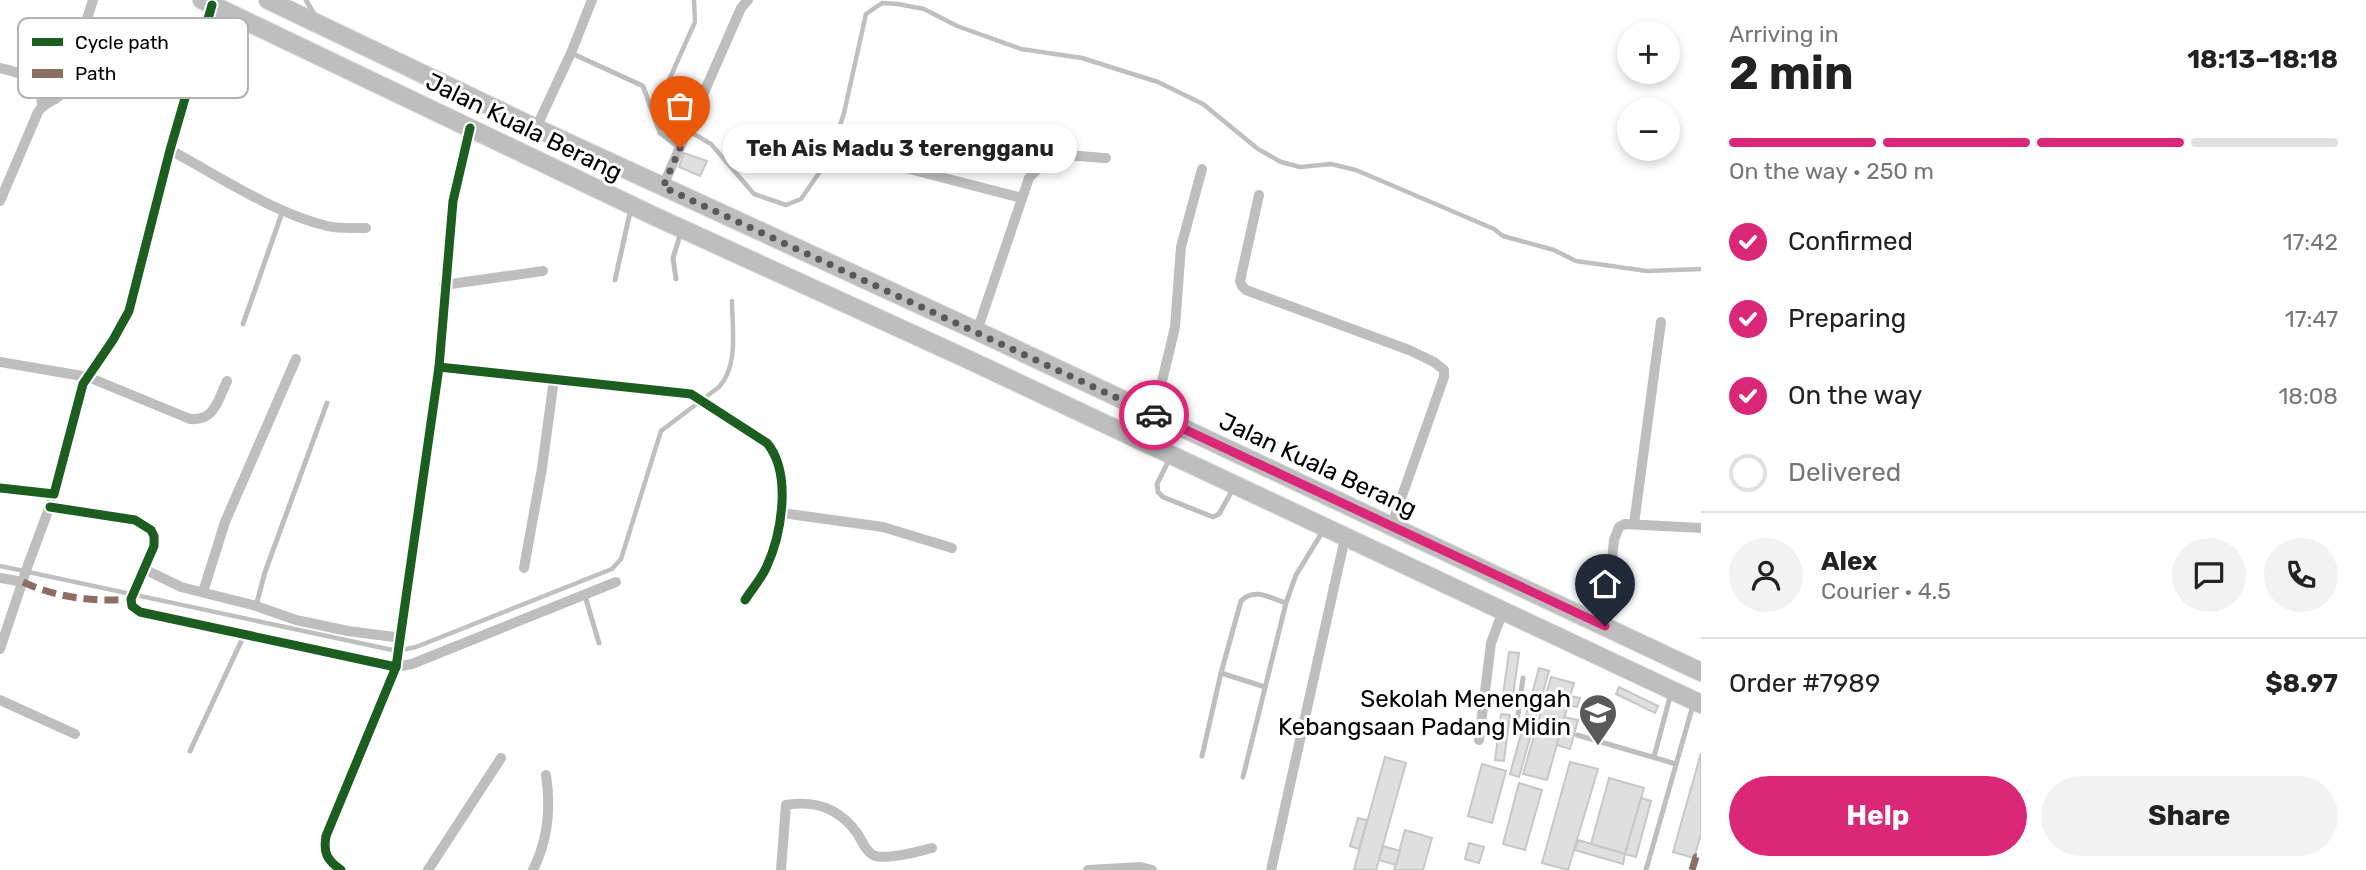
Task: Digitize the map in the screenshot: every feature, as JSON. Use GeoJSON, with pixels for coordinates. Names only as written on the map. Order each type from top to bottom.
{"type":"FeatureCollection","features":[{"type":"Feature","properties":{"kind":"highway","name":"Jalan Kuala Berang"},"geometry":{"type":"LineString","coordinates":[[268,0],[536,128],[977,331],[1701,671]]}},
{"type":"Feature","properties":{"kind":"highway","name":"Jalan Kuala Berang"},"geometry":{"type":"LineString","coordinates":[[207,2],[240,18]]}},
{"type":"Feature","properties":{"kind":"highway","name":"Jalan Kuala Berang"},"geometry":{"type":"LineString","coordinates":[[248,22],[682,229],[965,358],[1698,702]]}},
{"type":"Feature","properties":{"kind":"highway"},"geometry":{"type":"LineString","coordinates":[[1154,415],[1150,432],[1168,454]]}},
{"type":"Feature","properties":{"kind":"street"},"geometry":{"type":"LineString","coordinates":[[87,18],[93,0]]}},
{"type":"Feature","properties":{"kind":"street"},"geometry":{"type":"LineString","coordinates":[[536,128],[592,0]]}},
{"type":"Feature","properties":{"kind":"street"},"geometry":{"type":"LineString","coordinates":[[663,187],[741,8],[748,0]]}},
{"type":"Feature","properties":{"kind":"street"},"geometry":{"type":"LineString","coordinates":[[0,68],[18,72]]}},
{"type":"Feature","properties":{"kind":"street"},"geometry":{"type":"LineString","coordinates":[[0,201],[42,105],[41,98]]}},
{"type":"Feature","properties":{"kind":"street"},"geometry":{"type":"LineString","coordinates":[[42,105],[58,98]]}},
{"type":"Feature","properties":{"kind":"street"},"geometry":{"type":"LineString","coordinates":[[0,649],[50,507],[83,384],[129,311],[183,98]]}},
{"type":"Feature","properties":{"kind":"street"},"geometry":{"type":"LineString","coordinates":[[341,870],[329,862],[326,836],[397,664],[439,367],[453,201],[470,128]]}},
{"type":"Feature","properties":{"kind":"street"},"geometry":{"type":"LineString","coordinates":[[170,150],[283,210],[331,227],[366,228]]}},
{"type":"Feature","properties":{"kind":"street"},"geometry":{"type":"LineString","coordinates":[[977,331],[1028,178],[1048,160],[1063,156],[1106,158]]}},
{"type":"Feature","properties":{"kind":"street"},"geometry":{"type":"LineString","coordinates":[[894,165],[1022,198]]}},
{"type":"Feature","properties":{"kind":"street"},"geometry":{"type":"LineString","coordinates":[[1154,415],[1175,327],[1181,247],[1202,169]]}},
{"type":"Feature","properties":{"kind":"street"},"geometry":{"type":"LineString","coordinates":[[1259,195],[1240,281],[1246,290],[1409,350],[1444,370],[1444,377],[1391,527]]}},
{"type":"Feature","properties":{"kind":"street"},"geometry":{"type":"LineString","coordinates":[[444,285],[543,271]]}},
{"type":"Feature","properties":{"kind":"street"},"geometry":{"type":"LineString","coordinates":[[1634,524],[1661,322]]}},
{"type":"Feature","properties":{"kind":"street"},"geometry":{"type":"LineString","coordinates":[[203,592],[225,522],[296,359]]}},
{"type":"Feature","properties":{"kind":"street"},"geometry":{"type":"LineString","coordinates":[[0,362],[88,377],[190,419],[199,420],[212,413],[227,381]]}},
{"type":"Feature","properties":{"kind":"street"},"geometry":{"type":"LineString","coordinates":[[439,367],[691,394],[767,443],[776,453],[782,513],[766,568],[746,600]]}},
{"type":"Feature","properties":{"kind":"street"},"geometry":{"type":"LineString","coordinates":[[524,568],[542,468],[554,379]]}},
{"type":"Feature","properties":{"kind":"street"},"geometry":{"type":"LineString","coordinates":[[0,488],[54,494]]}},
{"type":"Feature","properties":{"kind":"street"},"geometry":{"type":"LineString","coordinates":[[50,507],[135,520],[151,530],[155,541],[131,599],[132,606],[140,612],[397,664],[412,664],[616,582]]}},
{"type":"Feature","properties":{"kind":"street"},"geometry":{"type":"LineString","coordinates":[[782,513],[883,527],[952,548]]}},
{"type":"Feature","properties":{"kind":"street"},"geometry":{"type":"LineString","coordinates":[[1605,626],[1614,540],[1619,527],[1634,524],[1701,528]]}},
{"type":"Feature","properties":{"kind":"street"},"geometry":{"type":"LineString","coordinates":[[1271,870],[1345,538]]}},
{"type":"Feature","properties":{"kind":"street"},"geometry":{"type":"LineString","coordinates":[[144,569],[181,587],[256,606],[296,620],[401,641]]}},
{"type":"Feature","properties":{"kind":"street"},"geometry":{"type":"LineString","coordinates":[[0,578],[25,574]]}},
{"type":"Feature","properties":{"kind":"street"},"geometry":{"type":"LineString","coordinates":[[1479,740],[1492,643],[1503,611]]}},
{"type":"Feature","properties":{"kind":"street"},"geometry":{"type":"LineString","coordinates":[[0,700],[75,734]]}},
{"type":"Feature","properties":{"kind":"street"},"geometry":{"type":"LineString","coordinates":[[428,870],[501,758]]}},
{"type":"Feature","properties":{"kind":"street"},"geometry":{"type":"LineString","coordinates":[[533,870],[541,855],[548,826],[546,775]]}},
{"type":"Feature","properties":{"kind":"street"},"geometry":{"type":"LineString","coordinates":[[781,870],[786,805],[799,803],[831,808],[846,819],[874,856],[883,857],[932,848]]}},
{"type":"Feature","properties":{"kind":"street"},"geometry":{"type":"LineString","coordinates":[[1088,870],[1141,867],[1152,870]]}},
{"type":"Feature","properties":{"kind":"lane"},"geometry":{"type":"LineString","coordinates":[[306,0],[319,23]]}},
{"type":"Feature","properties":{"kind":"lane"},"geometry":{"type":"LineString","coordinates":[[570,53],[643,86],[660,133],[680,148]]}},
{"type":"Feature","properties":{"kind":"lane"},"geometry":{"type":"LineString","coordinates":[[615,280],[631,205]]}},
{"type":"Feature","properties":{"kind":"lane"},"geometry":{"type":"LineString","coordinates":[[243,324],[283,210]]}},
{"type":"Feature","properties":{"kind":"lane"},"geometry":{"type":"LineString","coordinates":[[676,279],[673,258],[682,229]]}},
{"type":"Feature","properties":{"kind":"lane"},"geometry":{"type":"LineString","coordinates":[[256,606],[265,572],[327,403]]}},
{"type":"Feature","properties":{"kind":"lane"},"geometry":{"type":"LineString","coordinates":[[1168,454],[1157,484],[1158,492],[1163,497],[1213,516],[1219,514],[1235,486]]}},
{"type":"Feature","properties":{"kind":"lane"},"geometry":{"type":"LineString","coordinates":[[1243,777],[1286,603],[1296,575],[1325,528]]}},
{"type":"Feature","properties":{"kind":"lane"},"geometry":{"type":"LineString","coordinates":[[1202,756],[1241,601],[1247,595],[1255,593],[1286,603]]}},
{"type":"Feature","properties":{"kind":"lane"},"geometry":{"type":"LineString","coordinates":[[584,594],[599,643]]}},
{"type":"Feature","properties":{"kind":"lane"},"geometry":{"type":"LineString","coordinates":[[190,751],[245,633]]}},
{"type":"Feature","properties":{"kind":"lane"},"geometry":{"type":"LineString","coordinates":[[1221,673],[1265,687]]}},
{"type":"Feature","properties":{"kind":"lane"},"geometry":{"type":"LineString","coordinates":[[1516,730],[1523,678]]}},
{"type":"Feature","properties":{"kind":"lane"},"geometry":{"type":"LineString","coordinates":[[1654,758],[1672,690]]}},
{"type":"Feature","properties":{"kind":"lane"},"geometry":{"type":"LineString","coordinates":[[1484,700],[1519,705]]}},
{"type":"Feature","properties":{"kind":"lane"},"geometry":{"type":"LineString","coordinates":[[1647,870],[1676,764],[1698,702]]}},
{"type":"Feature","properties":{"kind":"lane"},"geometry":{"type":"LineString","coordinates":[[1577,736],[1676,764]]}},
{"type":"Feature","properties":{"kind":"building"},"geometry":{"type":"Polygon","coordinates":[[[684,153],[707,161],[700,176],[679,167],[684,153]]]}},
{"type":"Feature","properties":{"kind":"building"},"geometry":{"type":"Polygon","coordinates":[[[1509,652],[1519,653],[1513,696],[1503,695],[1509,652]]]}},
{"type":"Feature","properties":{"kind":"building"},"geometry":{"type":"Polygon","coordinates":[[[1539,668],[1549,671],[1519,777],[1510,774],[1539,668]]]}},
{"type":"Feature","properties":{"kind":"building"},"geometry":{"type":"Polygon","coordinates":[[[1551,677],[1574,683],[1570,696],[1580,698],[1577,707],[1568,705],[1547,780],[1523,774],[1551,677]]]}},
{"type":"Feature","properties":{"kind":"building"},"geometry":{"type":"Polygon","coordinates":[[[1619,687],[1658,706],[1655,713],[1616,694],[1619,687]]]}},
{"type":"Feature","properties":{"kind":"building"},"geometry":{"type":"Polygon","coordinates":[[[1501,714],[1510,715],[1504,761],[1495,760],[1501,714]]]}},
{"type":"Feature","properties":{"kind":"building"},"geometry":{"type":"Polygon","coordinates":[[[1564,717],[1578,720],[1570,749],[1557,745],[1564,717]]]}},
{"type":"Feature","properties":{"kind":"building"},"geometry":{"type":"Polygon","coordinates":[[[1701,753],[1701,834],[1694,858],[1673,852],[1701,753]]]}},
{"type":"Feature","properties":{"kind":"building"},"geometry":{"type":"Polygon","coordinates":[[[1385,757],[1406,763],[1376,870],[1354,869],[1385,757]]]}},
{"type":"Feature","properties":{"kind":"building"},"geometry":{"type":"Polygon","coordinates":[[[1570,762],[1598,769],[1568,870],[1542,863],[1570,762]]]}},
{"type":"Feature","properties":{"kind":"building"},"geometry":{"type":"Polygon","coordinates":[[[1482,764],[1506,771],[1492,823],[1468,816],[1482,764]]]}},
{"type":"Feature","properties":{"kind":"building"},"geometry":{"type":"Polygon","coordinates":[[[1609,778],[1644,788],[1625,854],[1591,844],[1609,778]]]}},
{"type":"Feature","properties":{"kind":"building"},"geometry":{"type":"Polygon","coordinates":[[[1519,783],[1542,790],[1525,850],[1503,844],[1519,783]]]}},
{"type":"Feature","properties":{"kind":"building"},"geometry":{"type":"Polygon","coordinates":[[[1641,798],[1651,801],[1636,857],[1625,854],[1641,798]]]}},
{"type":"Feature","properties":{"kind":"building"},"geometry":{"type":"Polygon","coordinates":[[[1358,818],[1367,820],[1359,849],[1350,846],[1358,818]]]}},
{"type":"Feature","properties":{"kind":"building"},"geometry":{"type":"Polygon","coordinates":[[[1405,830],[1432,838],[1423,870],[1394,870],[1405,830]]]}},
{"type":"Feature","properties":{"kind":"building"},"geometry":{"type":"Polygon","coordinates":[[[1578,840],[1625,854],[1623,864],[1575,850],[1578,840]]]}},
{"type":"Feature","properties":{"kind":"building"},"geometry":{"type":"Polygon","coordinates":[[[1469,843],[1484,847],[1479,863],[1465,859],[1469,843]]]}},
{"type":"Feature","properties":{"kind":"building"},"geometry":{"type":"Polygon","coordinates":[[[1383,846],[1400,851],[1396,865],[1379,860],[1383,846]]]}},
{"type":"Feature","properties":{"kind":"waterway"},"geometry":{"type":"LineString","coordinates":[[694,0],[695,22],[661,98],[663,111],[672,121],[711,144],[754,194],[786,205],[801,199],[830,157],[844,113],[866,14],[882,3],[898,4],[924,9],[957,26],[1021,49],[1082,58],[1158,82],[1203,104],[1258,149],[1281,162],[1300,167],[1331,164],[1356,170],[1494,229],[1503,236],[1554,250],[1576,261],[1647,271],[1701,269]]}},
{"type":"Feature","properties":{"kind":"waterway"},"geometry":{"type":"LineString","coordinates":[[0,566],[397,651],[416,647],[612,569],[621,559],[661,431],[719,387],[725,378],[732,357],[732,301]]}},
{"type":"Feature","properties":{"kind":"marked path"},"geometry":{"type":"LineString","coordinates":[[23,582],[76,598],[131,599]]}},
{"type":"Feature","properties":{"kind":"marked path"},"geometry":{"type":"LineString","coordinates":[[1692,870],[1696,857],[1701,858]]}},
{"type":"Feature","properties":{"kind":"cycle path"},"geometry":{"type":"LineString","coordinates":[[208,18],[212,5]]}},
{"type":"Feature","properties":{"kind":"cycle path"},"geometry":{"type":"LineString","coordinates":[[0,488],[54,494],[83,384],[129,311],[185,98]]}},
{"type":"Feature","properties":{"kind":"cycle path"},"geometry":{"type":"LineString","coordinates":[[396,667],[439,367],[453,201],[470,128]]}},
{"type":"Feature","properties":{"kind":"cycle path"},"geometry":{"type":"LineString","coordinates":[[439,367],[691,394],[767,443],[780,470],[780,521],[766,568],[745,600]]}},
{"type":"Feature","properties":{"kind":"cycle path"},"geometry":{"type":"LineString","coordinates":[[50,507],[135,520],[151,530],[154,546],[131,599],[132,606],[140,612],[396,667],[326,836],[327,856],[341,870]]}},
{"type":"Feature","properties":{"kind":"way so far"},"geometry":{"type":"LineString","coordinates":[[680,148],[663,187],[1154,415]]}},
{"type":"Feature","properties":{"kind":"place","name":"Teh Ais Madu 3 terengganu"},"geometry":{"type":"Point","coordinates":[680,148]}},
{"type":"Feature","properties":{"kind":"place","name":"Sekolah Menengah Kebangsaan Padang Midin"},"geometry":{"type":"Point","coordinates":[1598,747]}},
{"type":"Feature","properties":{"kind":"route"},"geometry":{"type":"LineString","coordinates":[[1154,415],[1605,626]]}}]}
